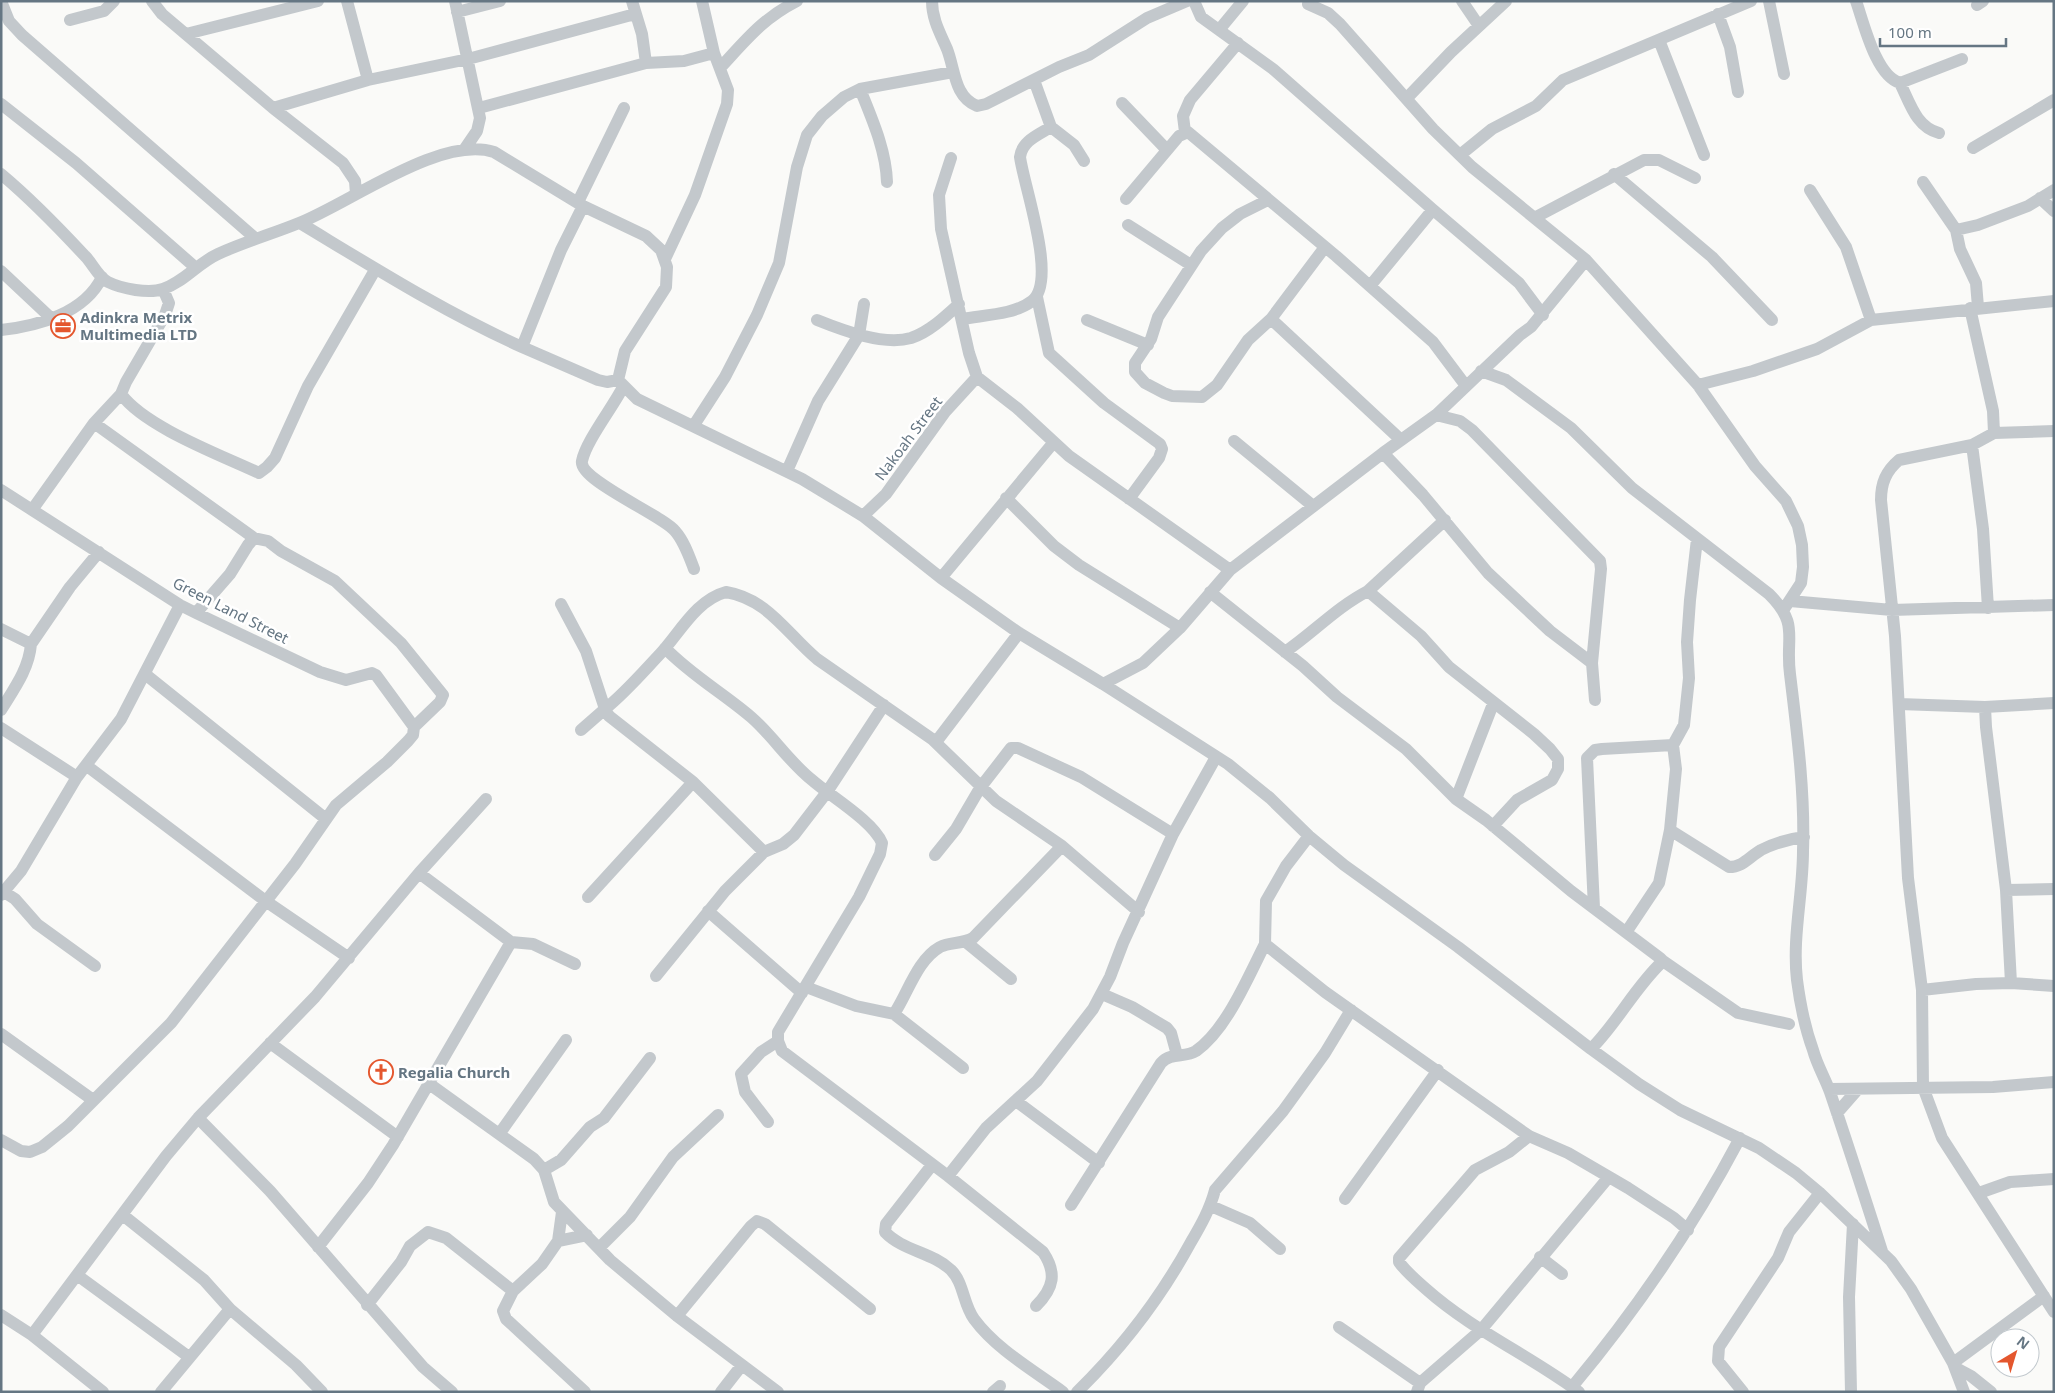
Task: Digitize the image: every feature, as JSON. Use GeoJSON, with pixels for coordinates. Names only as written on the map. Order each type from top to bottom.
{"type":"FeatureCollection","features":[{"type":"Feature","properties":{"kind":"street"},"geometry":{"type":"LineString","coordinates":[[1,1],[9,21],[22,35],[255,238]]}},
{"type":"Feature","properties":{"kind":"street"},"geometry":{"type":"LineString","coordinates":[[70,20],[104,10],[114,1]]}},
{"type":"Feature","properties":{"kind":"street"},"geometry":{"type":"LineString","coordinates":[[152,1],[162,14],[348,169],[355,180],[356,194]]}},
{"type":"Feature","properties":{"kind":"street"},"geometry":{"type":"LineString","coordinates":[[186,34],[318,1]]}},
{"type":"Feature","properties":{"kind":"street"},"geometry":{"type":"LineString","coordinates":[[347,1],[368,80]]}},
{"type":"Feature","properties":{"kind":"street"},"geometry":{"type":"LineString","coordinates":[[464,150],[478,131],[480,118],[456,6],[500,1]]}},
{"type":"Feature","properties":{"kind":"street"},"geometry":{"type":"LineString","coordinates":[[665,259],[695,195],[727,104],[728,90],[714,53],[702,1]]}},
{"type":"Feature","properties":{"kind":"street"},"geometry":{"type":"LineString","coordinates":[[720,68],[758,26],[774,12],[797,1]]}},
{"type":"Feature","properties":{"kind":"street"},"geometry":{"type":"LineString","coordinates":[[932,1],[933,18],[948,50],[953,72],[966,99],[977,106],[986,104],[1059,67],[1089,55],[1147,18],[1187,1]]}},
{"type":"Feature","properties":{"kind":"street"},"geometry":{"type":"LineString","coordinates":[[1194,1],[1201,17],[1274,69],[1518,283],[1543,315]]}},
{"type":"Feature","properties":{"kind":"street"},"geometry":{"type":"LineString","coordinates":[[1219,30],[1243,1]]}},
{"type":"Feature","properties":{"kind":"street"},"geometry":{"type":"LineString","coordinates":[[1462,1],[1478,26]]}},
{"type":"Feature","properties":{"kind":"street"},"geometry":{"type":"LineString","coordinates":[[1407,98],[1478,26],[1506,1]]}},
{"type":"Feature","properties":{"kind":"street"},"geometry":{"type":"LineString","coordinates":[[1460,156],[1492,129],[1536,106],[1563,80],[1751,1]]}},
{"type":"Feature","properties":{"kind":"street"},"geometry":{"type":"LineString","coordinates":[[1769,1],[1784,74]]}},
{"type":"Feature","properties":{"kind":"street"},"geometry":{"type":"LineString","coordinates":[[1856,1],[1884,72],[1892,81],[1900,83],[1962,58]]}},
{"type":"Feature","properties":{"kind":"street"},"geometry":{"type":"LineString","coordinates":[[1308,4],[1328,13],[1340,24],[1433,129],[1460,156],[1586,260],[1698,384],[1755,466],[1786,501],[1794,514],[1802,545],[1804,566],[1801,583],[1787,605],[1790,630],[1790,670],[1797,729],[1804,837],[1795,959],[1797,981],[1812,1049],[1829,1089],[1882,1252]]}},
{"type":"Feature","properties":{"kind":"street"},"geometry":{"type":"LineString","coordinates":[[273,108],[368,80],[468,59],[633,8],[642,34],[646,63]]}},
{"type":"Feature","properties":{"kind":"street"},"geometry":{"type":"LineString","coordinates":[[1718,14],[1730,47],[1738,92]]}},
{"type":"Feature","properties":{"kind":"street"},"geometry":{"type":"LineString","coordinates":[[1660,40],[1704,155]]}},
{"type":"Feature","properties":{"kind":"street"},"geometry":{"type":"LineString","coordinates":[[1185,132],[1183,116],[1190,100],[1238,43]]}},
{"type":"Feature","properties":{"kind":"street"},"geometry":{"type":"LineString","coordinates":[[479,108],[646,63],[684,61],[714,53]]}},
{"type":"Feature","properties":{"kind":"street"},"geometry":{"type":"LineString","coordinates":[[694,425],[725,377],[761,306],[779,263],[797,167],[807,135],[822,116],[836,104],[860,89],[953,72]]}},
{"type":"Feature","properties":{"kind":"street"},"geometry":{"type":"LineString","coordinates":[[1034,80],[1051,127],[1074,145],[1084,161]]}},
{"type":"Feature","properties":{"kind":"street"},"geometry":{"type":"LineString","coordinates":[[1900,83],[1920,123],[1930,131],[1939,133]]}},
{"type":"Feature","properties":{"kind":"street"},"geometry":{"type":"LineString","coordinates":[[860,89],[879,138],[887,182]]}},
{"type":"Feature","properties":{"kind":"street"},"geometry":{"type":"LineString","coordinates":[[1972,148],[2054,100]]}},
{"type":"Feature","properties":{"kind":"street"},"geometry":{"type":"LineString","coordinates":[[1122,103],[1167,150]]}},
{"type":"Feature","properties":{"kind":"street"},"geometry":{"type":"LineString","coordinates":[[1,104],[76,163],[196,268]]}},
{"type":"Feature","properties":{"kind":"street"},"geometry":{"type":"LineString","coordinates":[[522,347],[561,250],[624,108]]}},
{"type":"Feature","properties":{"kind":"street"},"geometry":{"type":"LineString","coordinates":[[1051,127],[1027,142],[1021,149],[1020,157],[1036,226],[1042,273],[1037,297],[1049,353],[1104,403],[1160,444],[1162,449],[1159,458],[1130,499]]}},
{"type":"Feature","properties":{"kind":"street"},"geometry":{"type":"LineString","coordinates":[[1126,199],[1167,150],[1185,132]]}},
{"type":"Feature","properties":{"kind":"street"},"geometry":{"type":"LineString","coordinates":[[1185,132],[1188,132],[1325,247],[1433,342],[1466,386]]}},
{"type":"Feature","properties":{"kind":"street"},"geometry":{"type":"LineString","coordinates":[[1,174],[86,257],[102,277],[108,282],[134,289],[163,289],[216,255],[255,238],[300,223],[424,161],[464,150],[485,149],[494,152],[581,204],[646,236],[661,250],[665,259],[668,273],[666,287],[625,351],[620,384],[581,462],[582,468],[586,473],[665,522],[676,532],[694,569]]}},
{"type":"Feature","properties":{"kind":"street"},"geometry":{"type":"LineString","coordinates":[[951,158],[939,195],[941,229],[977,377],[1017,408],[1054,442],[1230,570]]}},
{"type":"Feature","properties":{"kind":"street"},"geometry":{"type":"LineString","coordinates":[[1536,217],[1614,174],[1644,160],[1653,159],[1672,165],[1694,178]]}},
{"type":"Feature","properties":{"kind":"street"},"geometry":{"type":"LineString","coordinates":[[1614,174],[1712,257],[1772,320]]}},
{"type":"Feature","properties":{"kind":"street"},"geometry":{"type":"LineString","coordinates":[[1924,182],[1956,230],[1960,249],[1976,283],[1974,308],[1993,411],[1994,433]]}},
{"type":"Feature","properties":{"kind":"street"},"geometry":{"type":"LineString","coordinates":[[1810,190],[1846,247],[1871,320]]}},
{"type":"Feature","properties":{"kind":"street"},"geometry":{"type":"LineString","coordinates":[[1956,230],[1978,225],[2028,206],[2054,190]]}},
{"type":"Feature","properties":{"kind":"street"},"geometry":{"type":"LineString","coordinates":[[2040,198],[2054,211]]}},
{"type":"Feature","properties":{"kind":"street"},"geometry":{"type":"LineString","coordinates":[[1268,200],[1248,209],[1222,228],[1191,265],[1158,317],[1148,345],[1135,363],[1134,368],[1138,377],[1153,388],[1172,396],[1202,396],[1217,385],[1248,340],[1271,319],[1325,247]]}},
{"type":"Feature","properties":{"kind":"street"},"geometry":{"type":"LineString","coordinates":[[1370,286],[1430,213],[1431,208]]}},
{"type":"Feature","properties":{"kind":"street"},"geometry":{"type":"LineString","coordinates":[[300,223],[375,270],[460,318],[598,380],[620,384],[638,399],[786,471],[863,516],[941,578],[1019,633],[1103,684],[1216,757],[1252,783],[1309,836],[1386,896],[1458,946],[1591,1049],[1668,1103],[1740,1138],[1778,1160],[1820,1193],[1882,1252],[1907,1283],[1955,1365],[1964,1391],[1977,1380]]}},
{"type":"Feature","properties":{"kind":"street"},"geometry":{"type":"LineString","coordinates":[[1128,225],[1191,265]]}},
{"type":"Feature","properties":{"kind":"street"},"geometry":{"type":"LineString","coordinates":[[1103,684],[1143,663],[1180,628],[1230,570],[1383,453],[1436,415],[1543,315],[1586,260]]}},
{"type":"Feature","properties":{"kind":"street"},"geometry":{"type":"LineString","coordinates":[[121,394],[129,404],[170,430],[259,473],[274,458],[308,386],[375,270]]}},
{"type":"Feature","properties":{"kind":"street"},"geometry":{"type":"LineString","coordinates":[[1,271],[51,318]]}},
{"type":"Feature","properties":{"kind":"street"},"geometry":{"type":"LineString","coordinates":[[1,330],[27,326],[72,310],[89,298],[102,277]]}},
{"type":"Feature","properties":{"kind":"street"},"geometry":{"type":"LineString","coordinates":[[32,510],[94,423],[121,394],[165,315],[169,303],[163,289]]}},
{"type":"Feature","properties":{"kind":"street"},"geometry":{"type":"LineString","coordinates":[[962,319],[1013,310],[1030,303],[1037,297]]}},
{"type":"Feature","properties":{"kind":"street"},"geometry":{"type":"LineString","coordinates":[[1698,384],[1753,371],[1817,349],[1871,320],[2054,301]]}},
{"type":"Feature","properties":{"kind":"street"},"geometry":{"type":"LineString","coordinates":[[786,471],[818,401],[859,335],[864,304]]}},
{"type":"Feature","properties":{"kind":"street"},"geometry":{"type":"LineString","coordinates":[[817,320],[859,335],[896,340],[911,338],[927,330],[959,304]]}},
{"type":"Feature","properties":{"kind":"street"},"geometry":{"type":"LineString","coordinates":[[1271,319],[1401,440]]}},
{"type":"Feature","properties":{"kind":"street"},"geometry":{"type":"LineString","coordinates":[[1087,320],[1148,345]]}},
{"type":"Feature","properties":{"kind":"street"},"geometry":{"type":"LineString","coordinates":[[1481,371],[1506,380],[1571,428],[1632,488],[1769,594],[1787,605],[1892,610],[2054,605]]}},
{"type":"Feature","properties":{"kind":"street","name":"Nakoah Street"},"geometry":{"type":"LineString","coordinates":[[863,516],[886,494],[945,412],[977,377]]}},
{"type":"Feature","properties":{"kind":"street"},"geometry":{"type":"LineString","coordinates":[[1436,415],[1460,421],[1472,430],[1600,562],[1601,569],[1592,664],[1594,700]]}},
{"type":"Feature","properties":{"kind":"street"},"geometry":{"type":"LineString","coordinates":[[1,1140],[21,1151],[30,1152],[42,1146],[68,1126],[171,1023],[267,902],[343,797],[386,762],[408,741],[414,727],[440,702],[442,696],[402,643],[335,582],[280,551],[268,541],[254,538],[94,423]]}},
{"type":"Feature","properties":{"kind":"street"},"geometry":{"type":"LineString","coordinates":[[2054,431],[1994,433],[1972,446],[1899,460],[1892,466],[1881,487],[1899,704],[1908,878],[1922,990],[1922,1087],[1942,1138],[2054,1312]]}},
{"type":"Feature","properties":{"kind":"street"},"geometry":{"type":"LineString","coordinates":[[1234,441],[1313,506]]}},
{"type":"Feature","properties":{"kind":"street"},"geometry":{"type":"LineString","coordinates":[[941,578],[1054,442]]}},
{"type":"Feature","properties":{"kind":"street"},"geometry":{"type":"LineString","coordinates":[[1972,446],[1983,529],[1988,608]]}},
{"type":"Feature","properties":{"kind":"street"},"geometry":{"type":"LineString","coordinates":[[1383,453],[1445,520],[1472,557],[1550,631],[1592,664]]}},
{"type":"Feature","properties":{"kind":"street","name":"Green Land Street"},"geometry":{"type":"LineString","coordinates":[[1,490],[180,605],[196,613],[320,672],[341,680],[350,680],[372,673],[376,675],[414,727]]}},
{"type":"Feature","properties":{"kind":"street"},"geometry":{"type":"LineString","coordinates":[[1006,498],[1054,546],[1079,565],[1180,628]]}},
{"type":"Feature","properties":{"kind":"street"},"geometry":{"type":"LineString","coordinates":[[1285,652],[1307,637],[1350,600],[1368,591],[1445,520]]}},
{"type":"Feature","properties":{"kind":"street"},"geometry":{"type":"LineString","coordinates":[[196,613],[230,574],[254,538]]}},
{"type":"Feature","properties":{"kind":"street"},"geometry":{"type":"LineString","coordinates":[[1627,931],[1659,883],[1670,830],[1676,769],[1673,745],[1684,725],[1689,678],[1690,600],[1697,538]]}},
{"type":"Feature","properties":{"kind":"street"},"geometry":{"type":"LineString","coordinates":[[1,710],[24,672],[30,655],[31,644],[70,588],[99,552]]}},
{"type":"Feature","properties":{"kind":"street"},"geometry":{"type":"LineString","coordinates":[[1368,591],[1421,636],[1449,667],[1550,748],[1559,764],[1552,780],[1516,800],[1494,826]]}},
{"type":"Feature","properties":{"kind":"street"},"geometry":{"type":"LineString","coordinates":[[581,730],[605,709],[665,648],[690,617],[715,596],[726,592],[733,593],[764,607],[786,626],[799,644],[817,659],[936,742],[980,788],[1062,846],[1139,912]]}},
{"type":"Feature","properties":{"kind":"street"},"geometry":{"type":"LineString","coordinates":[[1210,592],[1338,697],[1406,749],[1456,799],[1494,826],[1594,908],[1627,931],[1663,961],[1738,1013],[1789,1024]]}},
{"type":"Feature","properties":{"kind":"street"},"geometry":{"type":"LineString","coordinates":[[561,604],[586,651],[609,716],[693,782],[764,852]]}},
{"type":"Feature","properties":{"kind":"street"},"geometry":{"type":"LineString","coordinates":[[95,966],[37,924],[15,899],[3,894],[47,829],[77,777],[121,719],[180,605]]}},
{"type":"Feature","properties":{"kind":"street"},"geometry":{"type":"LineString","coordinates":[[1,629],[31,644]]}},
{"type":"Feature","properties":{"kind":"street"},"geometry":{"type":"LineString","coordinates":[[936,742],[1019,633]]}},
{"type":"Feature","properties":{"kind":"street"},"geometry":{"type":"LineString","coordinates":[[665,648],[701,680],[756,722],[803,773],[871,829],[880,839],[882,847],[859,897],[778,1032],[778,1041],[782,1051],[948,1176],[1043,1252],[1050,1263],[1053,1280],[1050,1289],[1036,1306]]}},
{"type":"Feature","properties":{"kind":"street"},"geometry":{"type":"LineString","coordinates":[[145,674],[326,819]]}},
{"type":"Feature","properties":{"kind":"street"},"geometry":{"type":"LineString","coordinates":[[1899,704],[1985,707],[2054,703]]}},
{"type":"Feature","properties":{"kind":"street"},"geometry":{"type":"LineString","coordinates":[[1456,799],[1493,704]]}},
{"type":"Feature","properties":{"kind":"street"},"geometry":{"type":"LineString","coordinates":[[656,976],[708,911],[764,852],[783,844],[794,835],[826,792],[884,705]]}},
{"type":"Feature","properties":{"kind":"street"},"geometry":{"type":"LineString","coordinates":[[1985,707],[2006,890],[2011,983]]}},
{"type":"Feature","properties":{"kind":"street"},"geometry":{"type":"LineString","coordinates":[[1,728],[77,777]]}},
{"type":"Feature","properties":{"kind":"street"},"geometry":{"type":"LineString","coordinates":[[1594,908],[1587,758],[1595,750],[1673,745]]}},
{"type":"Feature","properties":{"kind":"street"},"geometry":{"type":"LineString","coordinates":[[935,855],[956,829],[980,788],[1011,748],[1018,748],[1081,777],[1173,834]]}},
{"type":"Feature","properties":{"kind":"street"},"geometry":{"type":"LineString","coordinates":[[948,1176],[986,1128],[1016,1101],[1058,1056],[1102,994],[1173,834],[1216,757]]}},
{"type":"Feature","properties":{"kind":"street"},"geometry":{"type":"LineString","coordinates":[[87,766],[267,902],[349,958]]}},
{"type":"Feature","properties":{"kind":"street"},"geometry":{"type":"LineString","coordinates":[[588,897],[693,782]]}},
{"type":"Feature","properties":{"kind":"street"},"geometry":{"type":"LineString","coordinates":[[32,1335],[124,1216],[166,1156],[198,1118],[270,1044],[349,958],[419,873],[486,799]]}},
{"type":"Feature","properties":{"kind":"street"},"geometry":{"type":"LineString","coordinates":[[1670,830],[1729,867],[1737,867],[1759,852],[1786,839],[1804,837]]}},
{"type":"Feature","properties":{"kind":"street"},"geometry":{"type":"LineString","coordinates":[[1071,1205],[1161,1063],[1177,1055],[1195,1052],[1224,1020],[1265,944],[1266,901],[1286,866],[1309,836]]}},
{"type":"Feature","properties":{"kind":"street"},"geometry":{"type":"LineString","coordinates":[[894,1014],[922,965],[933,952],[943,946],[966,942],[990,923],[1062,846]]}},
{"type":"Feature","properties":{"kind":"street"},"geometry":{"type":"LineString","coordinates":[[419,873],[511,942],[534,944],[574,964]]}},
{"type":"Feature","properties":{"kind":"street"},"geometry":{"type":"LineString","coordinates":[[2006,890],[2054,889]]}},
{"type":"Feature","properties":{"kind":"street"},"geometry":{"type":"LineString","coordinates":[[708,911],[804,990],[856,1006],[894,1014],[963,1068]]}},
{"type":"Feature","properties":{"kind":"street"},"geometry":{"type":"LineString","coordinates":[[318,1247],[368,1183],[398,1137],[511,942]]}},
{"type":"Feature","properties":{"kind":"street"},"geometry":{"type":"LineString","coordinates":[[966,942],[1011,979]]}},
{"type":"Feature","properties":{"kind":"street"},"geometry":{"type":"LineString","coordinates":[[1265,944],[1351,1010],[1529,1136],[1568,1153],[1649,1201],[1688,1230]]}},
{"type":"Feature","properties":{"kind":"street"},"geometry":{"type":"LineString","coordinates":[[1591,1049],[1610,1030],[1647,978],[1663,961]]}},
{"type":"Feature","properties":{"kind":"street"},"geometry":{"type":"LineString","coordinates":[[1922,990],[1976,984],[2011,983],[2054,986]]}},
{"type":"Feature","properties":{"kind":"street"},"geometry":{"type":"LineString","coordinates":[[1102,994],[1132,1007],[1167,1028],[1171,1032],[1177,1055]]}},
{"type":"Feature","properties":{"kind":"street"},"geometry":{"type":"LineString","coordinates":[[1077,1392],[1130,1334],[1174,1272],[1211,1206],[1215,1190],[1284,1111],[1311,1074],[1351,1010]]}},
{"type":"Feature","properties":{"kind":"street"},"geometry":{"type":"LineString","coordinates":[[1,1034],[93,1100]]}},
{"type":"Feature","properties":{"kind":"street"},"geometry":{"type":"LineString","coordinates":[[500,1133],[566,1040]]}},
{"type":"Feature","properties":{"kind":"street"},"geometry":{"type":"LineString","coordinates":[[768,1122],[745,1092],[741,1074],[761,1052],[778,1041]]}},
{"type":"Feature","properties":{"kind":"street"},"geometry":{"type":"LineString","coordinates":[[270,1044],[398,1137]]}},
{"type":"Feature","properties":{"kind":"street"},"geometry":{"type":"LineString","coordinates":[[544,1170],[561,1160],[590,1127],[604,1118],[650,1058]]}},
{"type":"Feature","properties":{"kind":"street"},"geometry":{"type":"LineString","coordinates":[[1345,1199],[1438,1070]]}},
{"type":"Feature","properties":{"kind":"street"},"geometry":{"type":"LineString","coordinates":[[1829,1089],[1993,1087],[2054,1082]]}},
{"type":"Feature","properties":{"kind":"street"},"geometry":{"type":"LineString","coordinates":[[428,1083],[500,1133],[544,1170],[554,1202],[599,1248],[677,1316],[778,1392]]}},
{"type":"Feature","properties":{"kind":"street"},"geometry":{"type":"LineString","coordinates":[[1837,1114],[1858,1089]]}},
{"type":"Feature","properties":{"kind":"street"},"geometry":{"type":"LineString","coordinates":[[1016,1101],[1100,1162]]}},
{"type":"Feature","properties":{"kind":"street"},"geometry":{"type":"LineString","coordinates":[[599,1248],[630,1217],[673,1157],[718,1114]]}},
{"type":"Feature","properties":{"kind":"street"},"geometry":{"type":"LineString","coordinates":[[198,1118],[270,1191],[367,1305],[423,1367],[452,1392]]}},
{"type":"Feature","properties":{"kind":"street"},"geometry":{"type":"LineString","coordinates":[[1529,1136],[1509,1152],[1475,1170],[1399,1258],[1402,1267],[1439,1301],[1481,1330],[1527,1357],[1575,1389],[1628,1318],[1688,1230],[1740,1138]]}},
{"type":"Feature","properties":{"kind":"street"},"geometry":{"type":"LineString","coordinates":[[932,1165],[886,1224],[885,1232],[909,1249],[932,1258],[953,1272],[960,1283],[968,1308],[980,1326],[1008,1353],[1063,1392]]}},
{"type":"Feature","properties":{"kind":"street"},"geometry":{"type":"LineString","coordinates":[[1339,1326],[1419,1387],[1481,1330],[1540,1257],[1608,1178]]}},
{"type":"Feature","properties":{"kind":"street"},"geometry":{"type":"LineString","coordinates":[[1979,1193],[2010,1182],[2054,1179]]}},
{"type":"Feature","properties":{"kind":"street"},"geometry":{"type":"LineString","coordinates":[[1743,1392],[1718,1361],[1719,1347],[1778,1258],[1789,1232],[1820,1193]]}},
{"type":"Feature","properties":{"kind":"street"},"geometry":{"type":"LineString","coordinates":[[1851,1392],[1850,1221],[1866,1205]]}},
{"type":"Feature","properties":{"kind":"street"},"geometry":{"type":"LineString","coordinates":[[1211,1206],[1250,1223],[1280,1249]]}},
{"type":"Feature","properties":{"kind":"street"},"geometry":{"type":"LineString","coordinates":[[562,1212],[558,1241],[542,1264],[512,1291],[503,1311],[506,1319],[585,1392]]}},
{"type":"Feature","properties":{"kind":"street"},"geometry":{"type":"LineString","coordinates":[[124,1216],[204,1280],[230,1309],[296,1365],[322,1392]]}},
{"type":"Feature","properties":{"kind":"street"},"geometry":{"type":"LineString","coordinates":[[677,1316],[757,1221],[765,1224],[870,1309]]}},
{"type":"Feature","properties":{"kind":"street"},"geometry":{"type":"LineString","coordinates":[[367,1305],[410,1246],[428,1232],[446,1238],[512,1291]]}},
{"type":"Feature","properties":{"kind":"street"},"geometry":{"type":"LineString","coordinates":[[558,1241],[587,1235]]}},
{"type":"Feature","properties":{"kind":"street"},"geometry":{"type":"LineString","coordinates":[[1540,1257],[1562,1274]]}},
{"type":"Feature","properties":{"kind":"street"},"geometry":{"type":"LineString","coordinates":[[77,1275],[189,1357]]}},
{"type":"Feature","properties":{"kind":"street"},"geometry":{"type":"LineString","coordinates":[[1955,1365],[2044,1296]]}},
{"type":"Feature","properties":{"kind":"street"},"geometry":{"type":"LineString","coordinates":[[163,1391],[230,1309]]}},
{"type":"Feature","properties":{"kind":"street"},"geometry":{"type":"LineString","coordinates":[[1,1315],[32,1335],[103,1392]]}},
{"type":"Feature","properties":{"kind":"street"},"geometry":{"type":"LineString","coordinates":[[721,1392],[742,1365]]}},
{"type":"Feature","properties":{"kind":"street"},"geometry":{"type":"LineString","coordinates":[[1955,1365],[1992,1392]]}},
{"type":"Feature","properties":{"kind":"place","name":"Adinkra Metrix Multimedia LTD"},"geometry":{"type":"Point","coordinates":[63,326]}},
{"type":"Feature","properties":{"kind":"place","name":"Regalia Church"},"geometry":{"type":"Point","coordinates":[381,1072]}}]}
